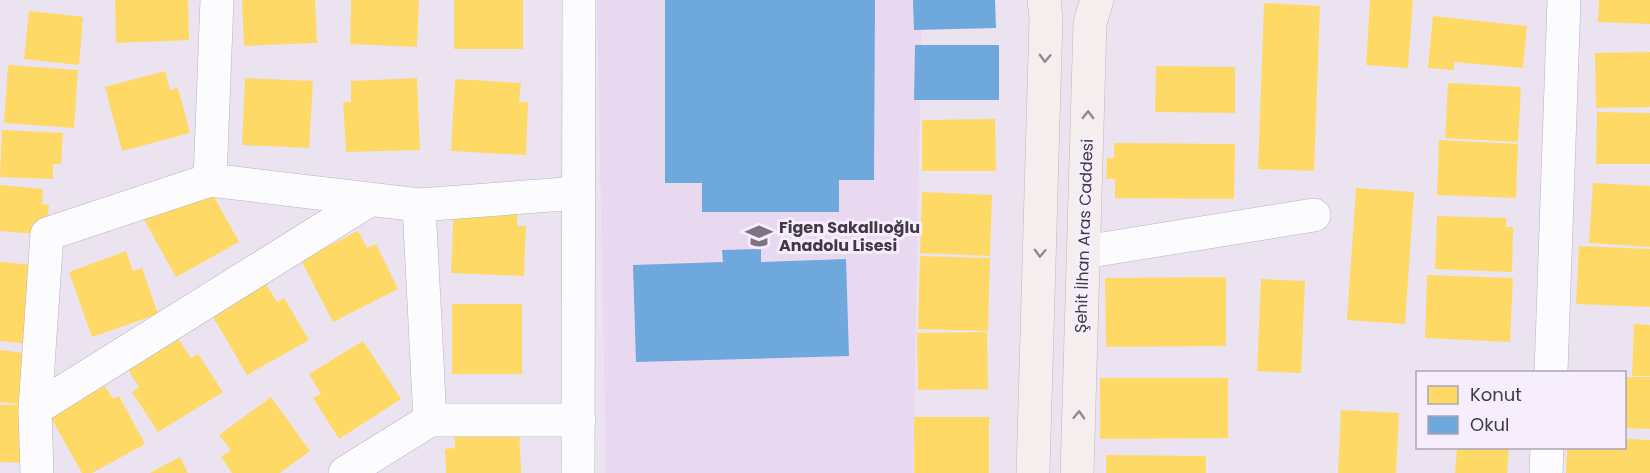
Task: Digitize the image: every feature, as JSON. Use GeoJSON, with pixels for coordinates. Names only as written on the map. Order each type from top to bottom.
{"type":"FeatureCollection","features":[{"type":"Feature","properties":{"kind":"main road"},"geometry":{"type":"LineString","coordinates":[[1033,473],[1046,18],[1044,0]]}},
{"type":"Feature","properties":{"kind":"main road","name":"Şehit İlhan Aras Caddesi"},"geometry":{"type":"LineString","coordinates":[[1077,473],[1090,23],[1097,0]]}},
{"type":"Feature","properties":{"kind":"street"},"geometry":{"type":"LineString","coordinates":[[210,180],[217,0]]}},
{"type":"Feature","properties":{"kind":"street"},"geometry":{"type":"LineString","coordinates":[[579,0],[579,473]]}},
{"type":"Feature","properties":{"kind":"street"},"geometry":{"type":"LineString","coordinates":[[1551,371],[1564,0]]}},
{"type":"Feature","properties":{"kind":"street"},"geometry":{"type":"LineString","coordinates":[[37,473],[35,409],[47,234],[210,180],[420,205],[579,194]]}},
{"type":"Feature","properties":{"kind":"street"},"geometry":{"type":"LineString","coordinates":[[35,409],[371,199]]}},
{"type":"Feature","properties":{"kind":"street"},"geometry":{"type":"LineString","coordinates":[[420,205],[430,420]]}},
{"type":"Feature","properties":{"kind":"street"},"geometry":{"type":"LineString","coordinates":[[1084,252],[1314,215]]}},
{"type":"Feature","properties":{"kind":"street"},"geometry":{"type":"LineString","coordinates":[[345,473],[430,420],[579,420]]}},
{"type":"Feature","properties":{"kind":"street"},"geometry":{"type":"LineString","coordinates":[[1546,473],[1547,449]]}},
{"type":"Feature","properties":{"kind":"shaded area","name":"Figen Sakallıoğlu Anadolu Lisesi"},"geometry":{"type":"Polygon","coordinates":[[[597,0],[922,0],[913,473],[606,473],[597,0]]]}},
{"type":"Feature","properties":{"kind":"building: Konut"},"geometry":{"type":"Polygon","coordinates":[[[115,0],[188,0],[189,40],[116,43],[115,0]]]}},
{"type":"Feature","properties":{"kind":"building: Konut"},"geometry":{"type":"Polygon","coordinates":[[[242,0],[315,0],[317,43],[244,46],[242,0]]]}},
{"type":"Feature","properties":{"kind":"building: Konut"},"geometry":{"type":"Polygon","coordinates":[[[351,0],[419,0],[417,47],[350,44],[351,0]]]}},
{"type":"Feature","properties":{"kind":"building: Konut"},"geometry":{"type":"Polygon","coordinates":[[[454,0],[523,0],[523,49],[454,49],[454,0]]]}},
{"type":"Feature","properties":{"kind":"building: Konut"},"geometry":{"type":"Polygon","coordinates":[[[1370,0],[1413,0],[1408,68],[1366,65],[1370,0]]]}},
{"type":"Feature","properties":{"kind":"building: Konut"},"geometry":{"type":"Polygon","coordinates":[[[1599,0],[1650,0],[1650,24],[1598,22],[1599,0]]]}},
{"type":"Feature","properties":{"kind":"building: Konut"},"geometry":{"type":"Polygon","coordinates":[[[1264,3],[1320,6],[1314,171],[1258,169],[1264,3]]]}},
{"type":"Feature","properties":{"kind":"building: Konut"},"geometry":{"type":"Polygon","coordinates":[[[29,11],[83,17],[79,65],[24,59],[29,11]]]}},
{"type":"Feature","properties":{"kind":"building: Konut"},"geometry":{"type":"Polygon","coordinates":[[[1433,16],[1527,26],[1523,68],[1454,62],[1454,70],[1428,68],[1433,16]]]}},
{"type":"Feature","properties":{"kind":"building: Konut"},"geometry":{"type":"Polygon","coordinates":[[[1650,52],[1650,107],[1596,108],[1595,53],[1650,52]]]}},
{"type":"Feature","properties":{"kind":"building: Konut"},"geometry":{"type":"Polygon","coordinates":[[[8,65],[78,70],[74,128],[4,123],[8,65]]]}},
{"type":"Feature","properties":{"kind":"building: Konut"},"geometry":{"type":"Polygon","coordinates":[[[1156,66],[1235,67],[1235,113],[1155,112],[1156,66]]]}},
{"type":"Feature","properties":{"kind":"building: Konut"},"geometry":{"type":"Polygon","coordinates":[[[165,71],[170,90],[178,88],[190,133],[122,151],[105,87],[165,71]]]}},
{"type":"Feature","properties":{"kind":"building: Konut"},"geometry":{"type":"Polygon","coordinates":[[[245,78],[313,81],[309,148],[242,145],[245,78]]]}},
{"type":"Feature","properties":{"kind":"building: Konut"},"geometry":{"type":"Polygon","coordinates":[[[417,78],[420,150],[346,152],[343,102],[351,102],[351,81],[417,78]]]}},
{"type":"Feature","properties":{"kind":"building: Konut"},"geometry":{"type":"Polygon","coordinates":[[[455,79],[521,83],[519,102],[528,102],[526,155],[451,151],[455,79]]]}},
{"type":"Feature","properties":{"kind":"building: Konut"},"geometry":{"type":"Polygon","coordinates":[[[1448,83],[1521,87],[1518,142],[1445,138],[1448,83]]]}},
{"type":"Feature","properties":{"kind":"building: Konut"},"geometry":{"type":"Polygon","coordinates":[[[1597,112],[1650,113],[1650,164],[1596,164],[1597,112]]]}},
{"type":"Feature","properties":{"kind":"building: Konut"},"geometry":{"type":"Polygon","coordinates":[[[995,119],[996,171],[922,171],[922,120],[995,119]]]}},
{"type":"Feature","properties":{"kind":"building: Konut"},"geometry":{"type":"Polygon","coordinates":[[[2,130],[63,133],[61,164],[53,164],[53,179],[0,177],[2,130]]]}},
{"type":"Feature","properties":{"kind":"building: Konut"},"geometry":{"type":"Polygon","coordinates":[[[1439,140],[1518,144],[1516,198],[1437,195],[1439,140]]]}},
{"type":"Feature","properties":{"kind":"building: Konut"},"geometry":{"type":"Polygon","coordinates":[[[1114,143],[1235,144],[1234,199],[1115,198],[1115,179],[1106,179],[1107,158],[1114,158],[1114,143]]]}},
{"type":"Feature","properties":{"kind":"building: Konut"},"geometry":{"type":"Polygon","coordinates":[[[1593,183],[1650,186],[1650,247],[1589,243],[1593,183]]]}},
{"type":"Feature","properties":{"kind":"building: Konut"},"geometry":{"type":"Polygon","coordinates":[[[0,185],[43,189],[42,204],[49,205],[46,235],[0,231],[0,185]]]}},
{"type":"Feature","properties":{"kind":"building: Konut"},"geometry":{"type":"Polygon","coordinates":[[[198,188],[204,200],[213,195],[239,242],[176,277],[143,218],[198,188]]]}},
{"type":"Feature","properties":{"kind":"building: Konut"},"geometry":{"type":"Polygon","coordinates":[[[1356,188],[1414,192],[1405,324],[1347,320],[1356,188]]]}},
{"type":"Feature","properties":{"kind":"building: Konut"},"geometry":{"type":"Polygon","coordinates":[[[922,192],[992,195],[990,256],[920,253],[922,192]]]}},
{"type":"Feature","properties":{"kind":"building: Konut"},"geometry":{"type":"Polygon","coordinates":[[[454,203],[518,206],[517,226],[526,226],[524,276],[451,273],[454,203]]]}},
{"type":"Feature","properties":{"kind":"building: Konut"},"geometry":{"type":"Polygon","coordinates":[[[1437,216],[1506,218],[1506,227],[1513,227],[1512,272],[1435,269],[1437,216]]]}},
{"type":"Feature","properties":{"kind":"building: Konut"},"geometry":{"type":"Polygon","coordinates":[[[358,231],[367,248],[376,244],[398,289],[333,322],[301,260],[358,231]]]}},
{"type":"Feature","properties":{"kind":"building: Konut"},"geometry":{"type":"Polygon","coordinates":[[[1579,246],[1650,249],[1650,307],[1576,304],[1579,246]]]}},
{"type":"Feature","properties":{"kind":"building: Konut"},"geometry":{"type":"Polygon","coordinates":[[[126,251],[133,271],[142,268],[158,314],[92,337],[69,272],[126,251]]]}},
{"type":"Feature","properties":{"kind":"building: Konut"},"geometry":{"type":"Polygon","coordinates":[[[920,256],[990,258],[988,331],[918,329],[920,256]]]}},
{"type":"Feature","properties":{"kind":"building: Konut"},"geometry":{"type":"Polygon","coordinates":[[[0,262],[35,265],[30,344],[0,341],[0,262]]]}},
{"type":"Feature","properties":{"kind":"building: Konut"},"geometry":{"type":"Polygon","coordinates":[[[1427,275],[1513,278],[1510,342],[1425,338],[1427,275]]]}},
{"type":"Feature","properties":{"kind":"building: Konut"},"geometry":{"type":"Polygon","coordinates":[[[1226,277],[1226,346],[1106,347],[1105,278],[1226,277]]]}},
{"type":"Feature","properties":{"kind":"building: Konut"},"geometry":{"type":"Polygon","coordinates":[[[1261,279],[1305,281],[1301,373],[1257,371],[1261,279]]]}},
{"type":"Feature","properties":{"kind":"building: Konut"},"geometry":{"type":"Polygon","coordinates":[[[266,284],[277,302],[284,298],[309,340],[247,375],[212,315],[266,284]]]}},
{"type":"Feature","properties":{"kind":"building: Konut"},"geometry":{"type":"Polygon","coordinates":[[[452,304],[522,304],[522,374],[452,374],[452,304]]]}},
{"type":"Feature","properties":{"kind":"building: Konut"},"geometry":{"type":"Polygon","coordinates":[[[1634,324],[1650,325],[1650,376],[1632,376],[1634,324]]]}},
{"type":"Feature","properties":{"kind":"building: Konut"},"geometry":{"type":"Polygon","coordinates":[[[987,332],[988,389],[918,390],[917,333],[987,332]]]}},
{"type":"Feature","properties":{"kind":"building: Konut"},"geometry":{"type":"Polygon","coordinates":[[[177,337],[191,358],[198,354],[223,392],[158,432],[132,392],[139,387],[127,368],[177,337]]]}},
{"type":"Feature","properties":{"kind":"building: Konut"},"geometry":{"type":"Polygon","coordinates":[[[363,341],[401,399],[339,439],[313,398],[321,394],[309,374],[363,341]]]}},
{"type":"Feature","properties":{"kind":"building: Konut"},"geometry":{"type":"Polygon","coordinates":[[[0,350],[31,354],[25,405],[0,402],[0,350]]]}},
{"type":"Feature","properties":{"kind":"building: Konut"},"geometry":{"type":"Polygon","coordinates":[[[1626,377],[1650,377],[1650,429],[1626,428],[1626,377]]]}},
{"type":"Feature","properties":{"kind":"building: Konut"},"geometry":{"type":"Polygon","coordinates":[[[1100,378],[1228,378],[1228,438],[1100,439],[1100,378]]]}},
{"type":"Feature","properties":{"kind":"building: Konut"},"geometry":{"type":"Polygon","coordinates":[[[105,386],[113,399],[119,396],[145,444],[92,473],[82,473],[50,416],[105,386]]]}},
{"type":"Feature","properties":{"kind":"building: Konut"},"geometry":{"type":"Polygon","coordinates":[[[271,397],[310,451],[280,473],[232,473],[221,457],[231,450],[219,435],[271,397]]]}},
{"type":"Feature","properties":{"kind":"building: Konut"},"geometry":{"type":"Polygon","coordinates":[[[0,405],[24,405],[23,463],[0,462],[0,405]]]}},
{"type":"Feature","properties":{"kind":"building: Konut"},"geometry":{"type":"Polygon","coordinates":[[[1341,410],[1399,413],[1396,473],[1338,473],[1341,410]]]}},
{"type":"Feature","properties":{"kind":"building: Konut"},"geometry":{"type":"Polygon","coordinates":[[[914,417],[989,417],[989,473],[914,473],[914,417]]]}},
{"type":"Feature","properties":{"kind":"building: Konut"},"geometry":{"type":"Polygon","coordinates":[[[519,427],[521,473],[446,473],[445,449],[455,448],[454,429],[519,427]]]}},
{"type":"Feature","properties":{"kind":"building: Konut"},"geometry":{"type":"Polygon","coordinates":[[[1626,439],[1650,440],[1650,473],[1566,473],[1567,449],[1626,449],[1626,439]]]}},
{"type":"Feature","properties":{"kind":"building: Konut"},"geometry":{"type":"Polygon","coordinates":[[[1457,449],[1509,449],[1507,473],[1455,473],[1457,449]]]}},
{"type":"Feature","properties":{"kind":"building: Konut"},"geometry":{"type":"Polygon","coordinates":[[[1106,455],[1206,456],[1206,473],[1106,473],[1106,455]]]}},
{"type":"Feature","properties":{"kind":"building: Konut"},"geometry":{"type":"Polygon","coordinates":[[[180,457],[188,473],[150,473],[180,457]]]}},
{"type":"Feature","properties":{"kind":"building: Okul"},"geometry":{"type":"Polygon","coordinates":[[[665,0],[875,0],[874,180],[839,180],[839,212],[702,212],[702,183],[665,183],[665,0]]]}},
{"type":"Feature","properties":{"kind":"building: Okul"},"geometry":{"type":"Polygon","coordinates":[[[913,0],[995,0],[996,28],[914,30],[913,0]]]}},
{"type":"Feature","properties":{"kind":"building: Okul"},"geometry":{"type":"Polygon","coordinates":[[[915,45],[999,45],[999,100],[914,100],[915,45]]]}},
{"type":"Feature","properties":{"kind":"building: Okul"},"geometry":{"type":"Polygon","coordinates":[[[761,249],[761,262],[846,259],[849,356],[636,362],[633,265],[723,262],[722,250],[761,249]]]}},
{"type":"Feature","properties":{"kind":"place","name":"Figen Sakallıoğlu Anadolu Lisesi"},"geometry":{"type":"Point","coordinates":[759,236]}}]}
